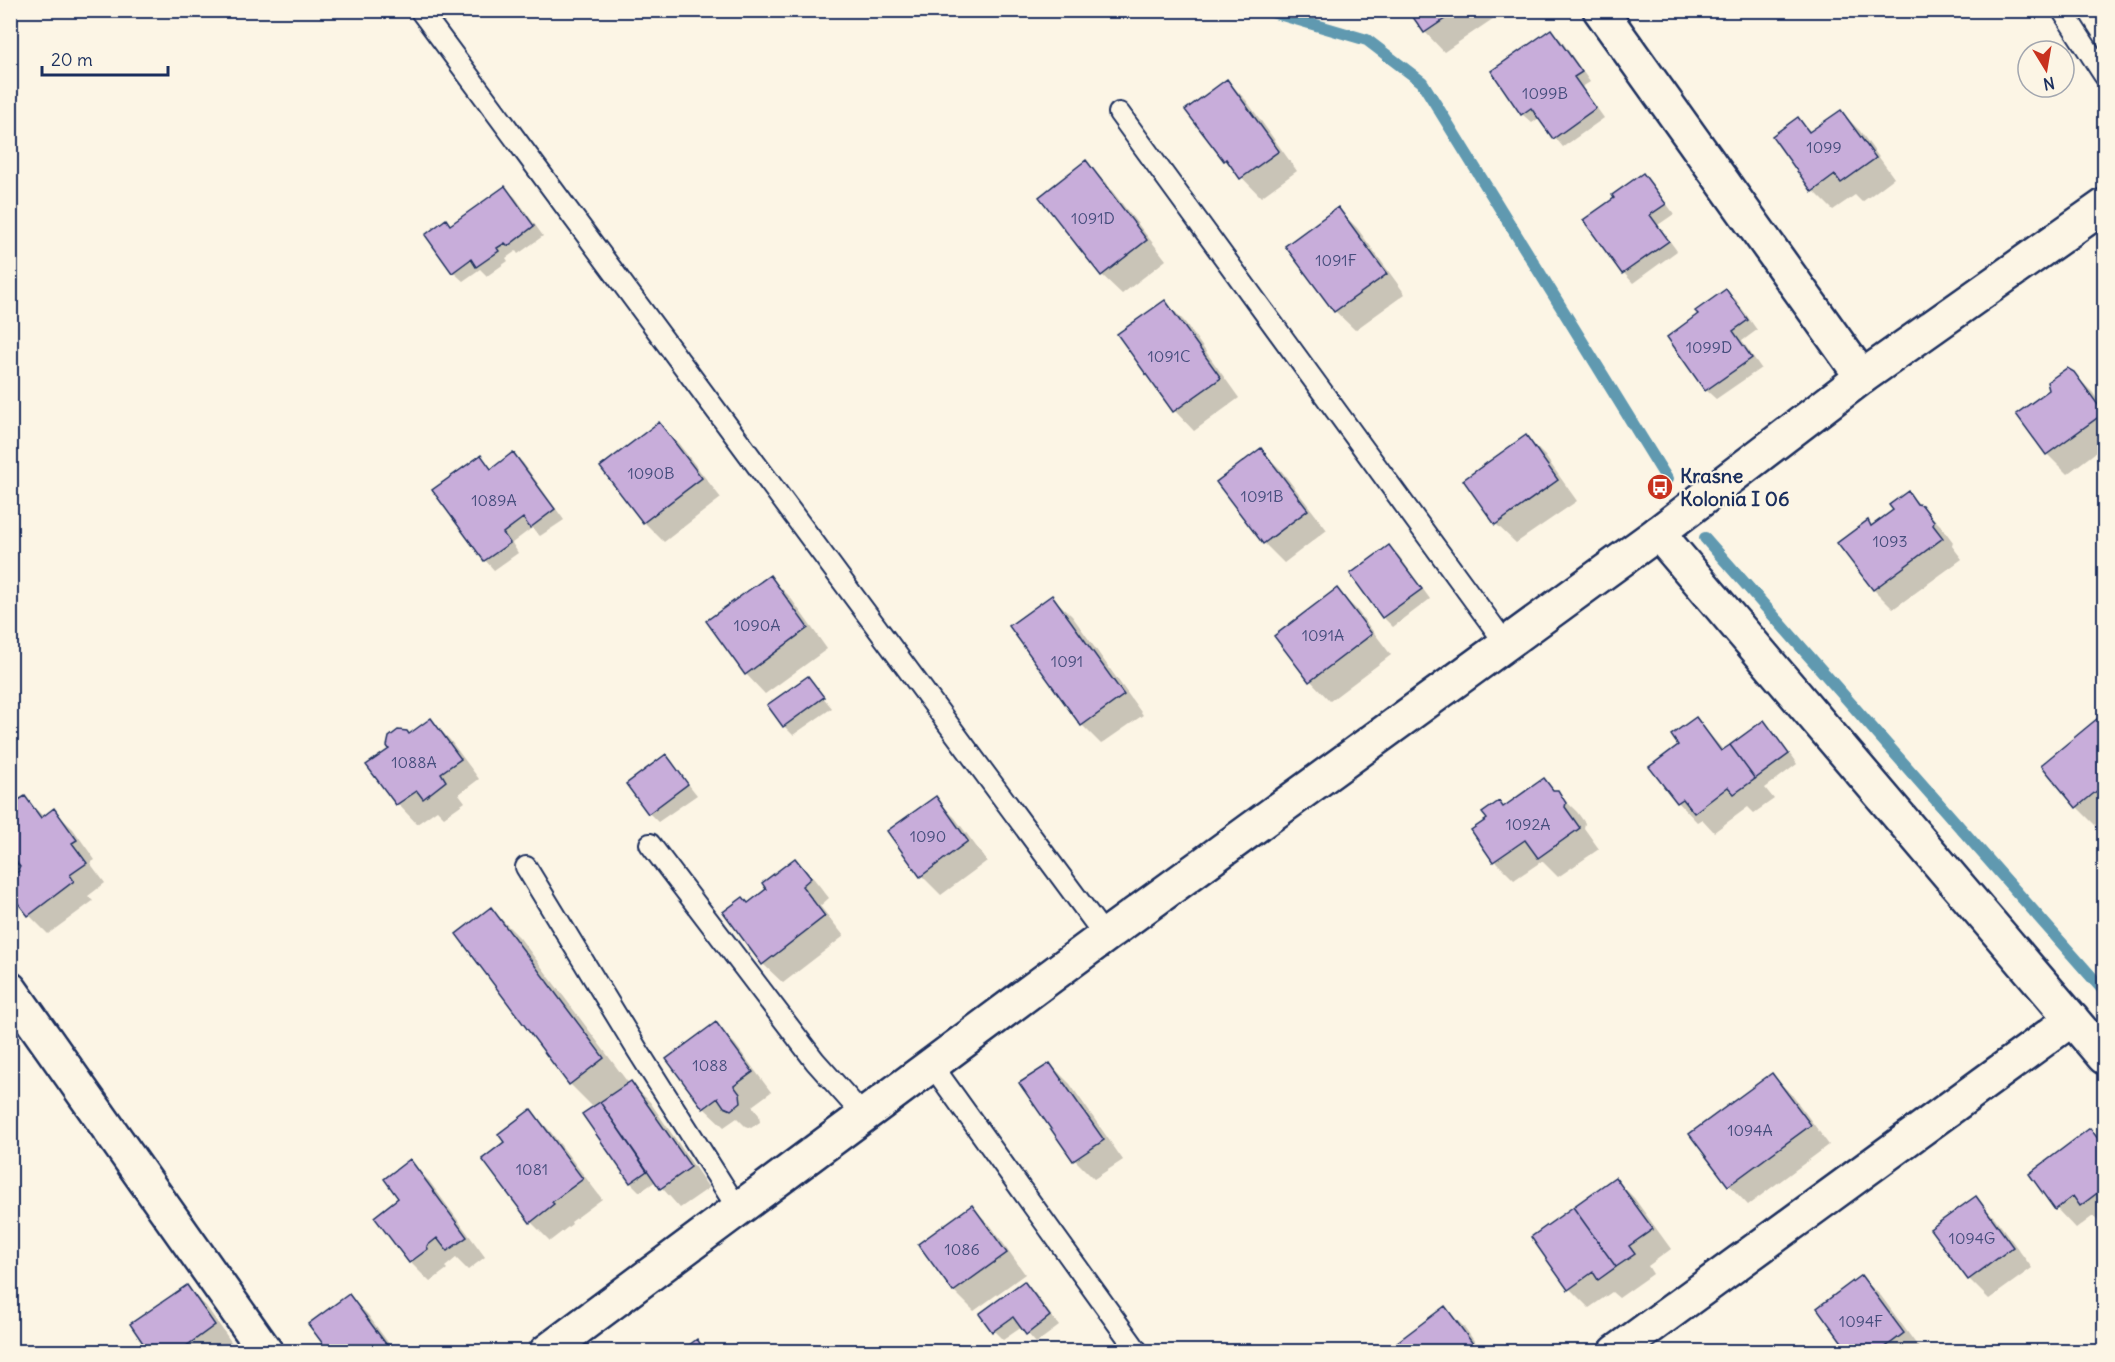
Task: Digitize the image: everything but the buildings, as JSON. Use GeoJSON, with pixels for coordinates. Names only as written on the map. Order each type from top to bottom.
{"type":"FeatureCollection","features":[{"type":"Feature","properties":{"kind":"street"},"geometry":{"type":"LineString","coordinates":[[1600,10],[1862,377]]}},
{"type":"Feature","properties":{"kind":"street"},"geometry":{"type":"LineString","coordinates":[[549,1351],[1105,936],[1658,533],[1862,377],[2104,206]]}},
{"type":"Feature","properties":{"kind":"street"},"geometry":{"type":"LineString","coordinates":[[1658,533],[2104,1057]]}},
{"type":"Feature","properties":{"kind":"street"},"geometry":{"type":"LineString","coordinates":[[10,989],[266,1352]]}},
{"type":"Feature","properties":{"kind":"street"},"geometry":{"type":"LineString","coordinates":[[1616,1352],[2072,1019]]}},
{"type":"Feature","properties":{"kind":"lane"},"geometry":{"type":"LineString","coordinates":[[420,10],[1105,936]]}},
{"type":"Feature","properties":{"kind":"lane"},"geometry":{"type":"LineString","coordinates":[[2062,10],[2104,75]]}},
{"type":"Feature","properties":{"kind":"lane"},"geometry":{"type":"LineString","coordinates":[[1119,113],[1506,644]]}},
{"type":"Feature","properties":{"kind":"lane"},"geometry":{"type":"LineString","coordinates":[[650,844],[814,1061],[864,1116]]}},
{"type":"Feature","properties":{"kind":"lane"},"geometry":{"type":"LineString","coordinates":[[526,867],[638,1052],[738,1209]]}},
{"type":"Feature","properties":{"kind":"lane"},"geometry":{"type":"LineString","coordinates":[[932,1065],[1138,1352]]}},
{"type":"Feature","properties":{"kind":"waterway"},"geometry":{"type":"LineString","coordinates":[[1265,10],[1367,40],[1422,82],[1667,479]]}},
{"type":"Feature","properties":{"kind":"waterway"},"geometry":{"type":"LineString","coordinates":[[1705,538],[2104,991]]}},
{"type":"Feature","properties":{"kind":"place","name":"Krasne Kolonia I 06"},"geometry":{"type":"Point","coordinates":[1660,487]}}]}
